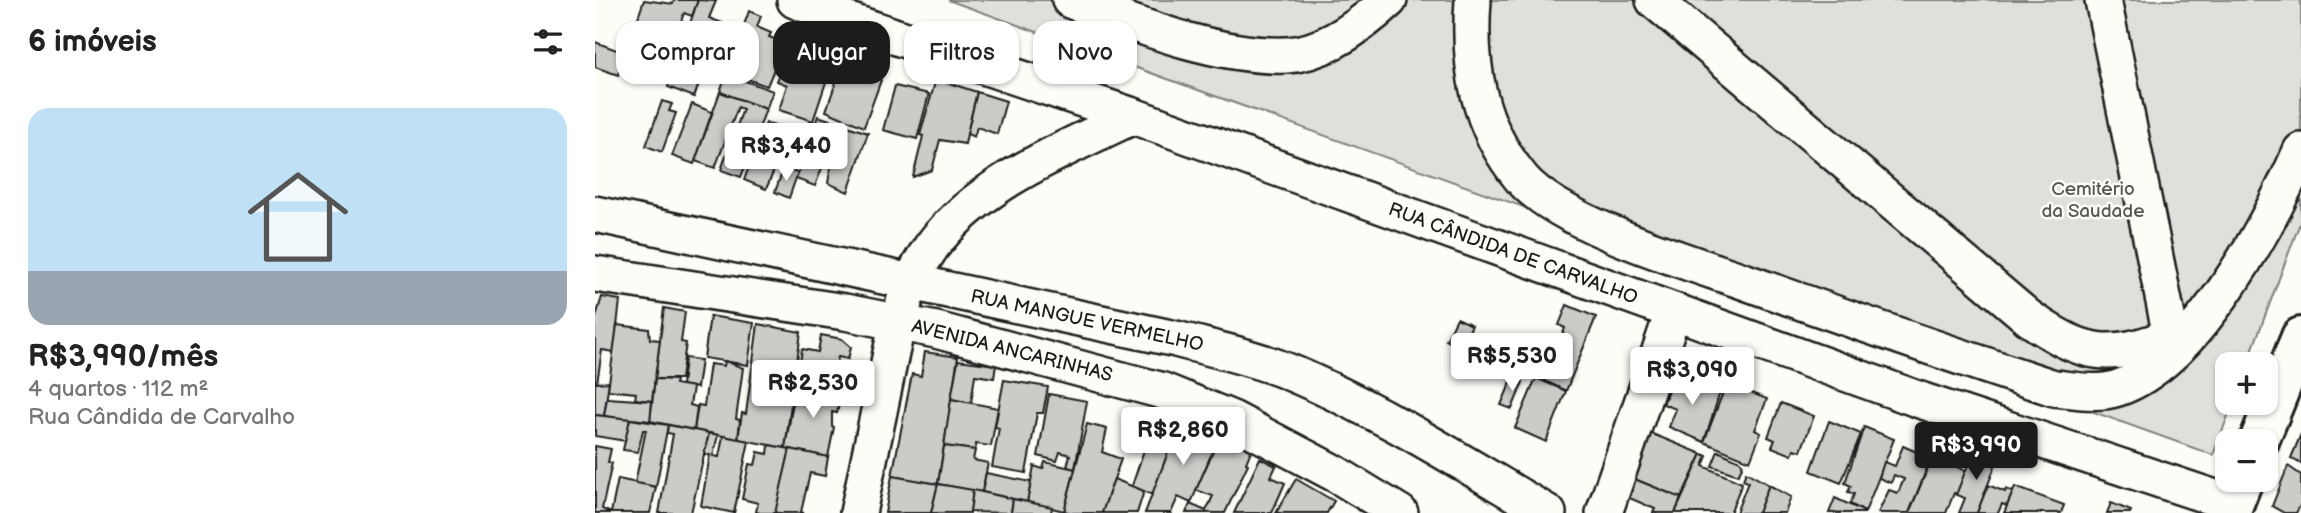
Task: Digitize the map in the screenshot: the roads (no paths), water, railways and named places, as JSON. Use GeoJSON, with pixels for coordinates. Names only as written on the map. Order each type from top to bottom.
{"type":"FeatureCollection","features":[{"type":"Feature","properties":{"kind":"main road"},"geometry":{"type":"LineString","coordinates":[[2264,429],[2301,337]]}},
{"type":"Feature","properties":{"kind":"street","name":"RUA CÂNDIDA DE CARVALHO"},"geometry":{"type":"LineString","coordinates":[[795,0],[840,18],[1133,116],[1923,401],[2235,499]]}},
{"type":"Feature","properties":{"kind":"street"},"geometry":{"type":"LineString","coordinates":[[1070,0],[1194,41],[1244,52],[1289,55],[1332,41],[1364,23],[1389,0]]}},
{"type":"Feature","properties":{"kind":"street"},"geometry":{"type":"LineString","coordinates":[[1473,0],[1470,47],[1478,97],[1495,138],[1524,180],[1567,213],[1644,246],[2054,388],[2091,392],[2118,388],[2149,372],[2223,291],[2251,250],[2301,151]]}},
{"type":"Feature","properties":{"kind":"street"},"geometry":{"type":"LineString","coordinates":[[1654,0],[2029,318],[2063,341],[2098,352],[2173,343]]}},
{"type":"Feature","properties":{"kind":"street"},"geometry":{"type":"LineString","coordinates":[[2103,0],[2173,343]]}},
{"type":"Feature","properties":{"kind":"street"},"geometry":{"type":"LineString","coordinates":[[858,513],[898,322],[911,283],[932,247],[980,200],[1020,173],[1133,116]]}},
{"type":"Feature","properties":{"kind":"street","name":"RUA MANGUE VERMELHO"},"geometry":{"type":"LineString","coordinates":[[595,214],[1176,339],[1288,372],[1372,411],[1548,513]]}},
{"type":"Feature","properties":{"kind":"street"},"geometry":{"type":"LineString","coordinates":[[642,283],[656,228]]}},
{"type":"Feature","properties":{"kind":"street","name":"AVENIDA ANCARINHAS"},"geometry":{"type":"LineString","coordinates":[[595,274],[898,322],[1054,360],[1163,391],[1232,419],[1400,513]]}},
{"type":"Feature","properties":{"kind":"street"},"geometry":{"type":"LineString","coordinates":[[1604,513],[1673,313]]}},
{"type":"Feature","properties":{"kind":"park label","name":"Cemitério da Saudade"},"geometry":{"type":"Point","coordinates":[2093,200]}}]}
